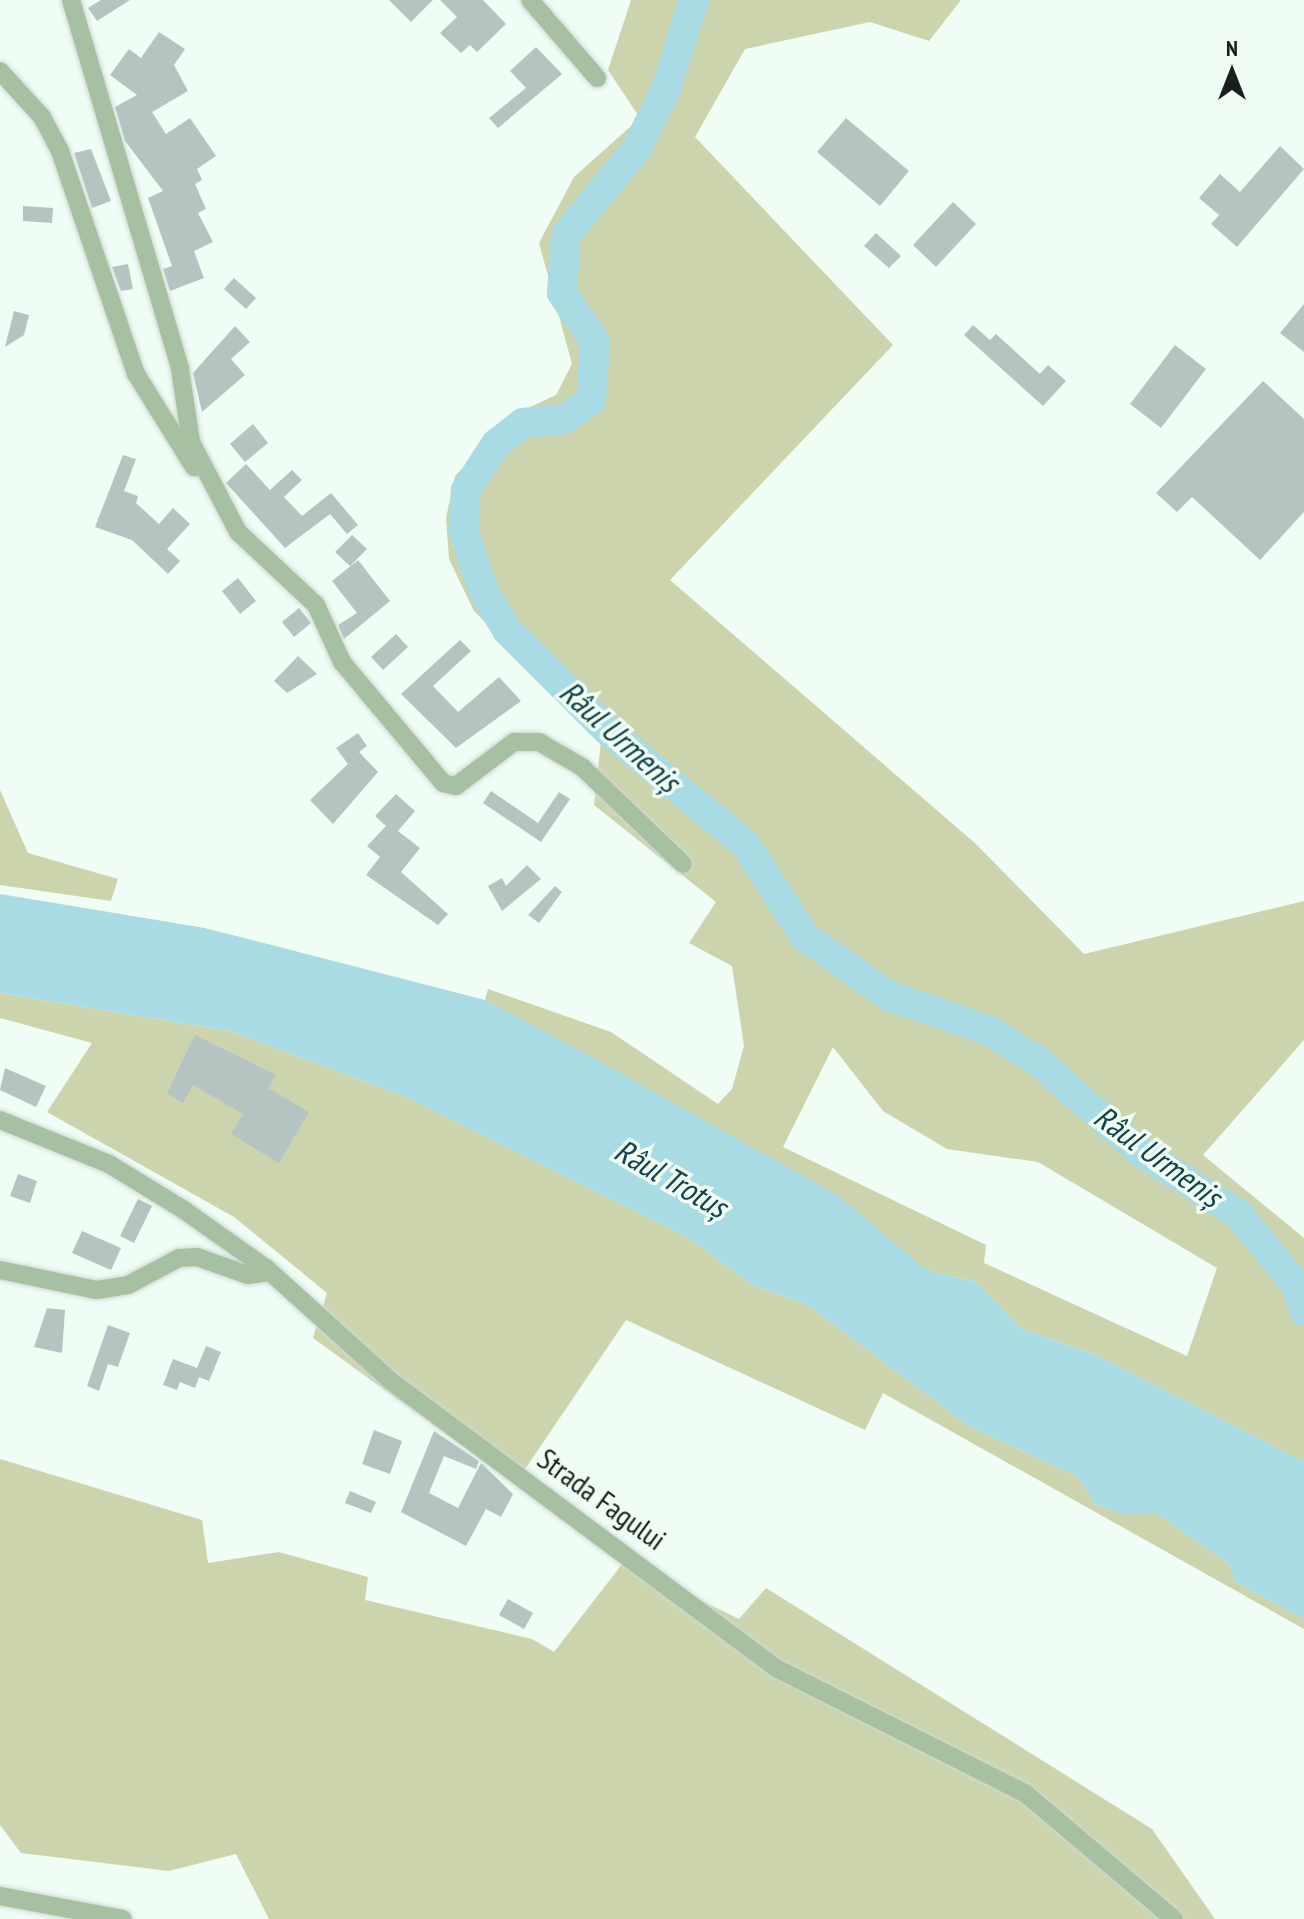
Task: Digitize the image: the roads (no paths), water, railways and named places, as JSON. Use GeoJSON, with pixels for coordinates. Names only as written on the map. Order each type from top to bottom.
{"type":"FeatureCollection","features":[{"type":"Feature","properties":{"kind":"street"},"geometry":{"type":"LineString","coordinates":[[71,0],[180,369],[191,442],[219,502]]}},
{"type":"Feature","properties":{"kind":"street"},"geometry":{"type":"LineString","coordinates":[[530,0],[597,78]]}},
{"type":"Feature","properties":{"kind":"street"},"geometry":{"type":"LineString","coordinates":[[0,71],[42,117],[60,151],[98,281],[136,374],[238,532],[316,605],[342,662],[443,783],[456,786],[514,742],[539,742],[582,767],[683,864]]}},
{"type":"Feature","properties":{"kind":"street","name":"Strada Fagului"},"geometry":{"type":"LineString","coordinates":[[0,1120],[109,1164],[269,1272],[391,1381],[776,1668],[1026,1794],[1174,1919]]}},
{"type":"Feature","properties":{"kind":"street"},"geometry":{"type":"LineString","coordinates":[[0,1270],[97,1290],[128,1285],[179,1258],[197,1257],[248,1275],[269,1272]]}},
{"type":"Feature","properties":{"kind":"street"},"geometry":{"type":"LineString","coordinates":[[0,1896],[123,1919]]}},
{"type":"Feature","properties":{"kind":"water","name":"Râul Trotuș"},"geometry":{"type":"Polygon","coordinates":[[[0,894],[205,928],[485,1000],[599,1061],[837,1195],[928,1271],[974,1281],[1021,1329],[1094,1354],[1304,1462],[1304,1619],[1235,1582],[1230,1565],[1158,1514],[1121,1514],[1095,1504],[1078,1477],[967,1425],[808,1305],[753,1285],[687,1237],[406,1097],[230,1031],[0,993],[0,894]]]}},
{"type":"Feature","properties":{"kind":"waterway","name":"Râul Urmeniș"},"geometry":{"type":"LineString","coordinates":[[694,0],[666,89],[637,148],[566,235],[562,293],[595,342],[591,400],[564,419],[523,423],[496,444],[466,490],[463,529],[483,590],[507,630],[607,730],[746,845],[805,937],[889,996],[990,1031],[1039,1062],[1139,1151],[1238,1214],[1297,1286],[1304,1311]]}}]}
